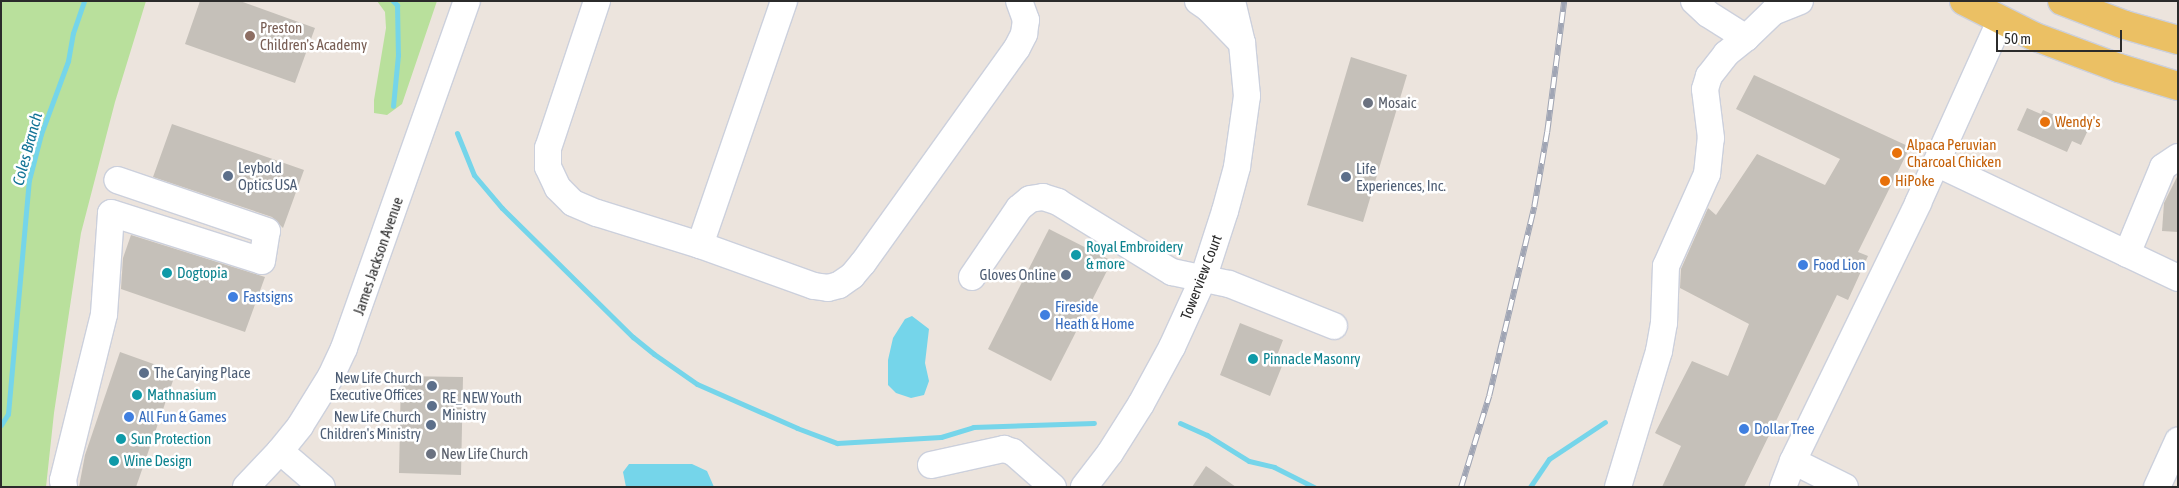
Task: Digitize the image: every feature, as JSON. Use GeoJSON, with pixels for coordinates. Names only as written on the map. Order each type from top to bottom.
{"type":"FeatureCollection","features":[{"type":"Feature","properties":{"kind":"main road"},"geometry":{"type":"LineString","coordinates":[[1964,1],[2000,21],[2060,46],[2178,86]]}},
{"type":"Feature","properties":{"kind":"main road"},"geometry":{"type":"LineString","coordinates":[[2062,1],[2125,25],[2178,40]]}},
{"type":"Feature","properties":{"kind":"street","name":"James Jackson Avenue"},"geometry":{"type":"LineString","coordinates":[[246,487],[280,451],[316,400],[344,348],[468,1]]}},
{"type":"Feature","properties":{"kind":"street"},"geometry":{"type":"LineString","coordinates":[[597,1],[548,148],[548,167],[558,188],[573,203],[597,214],[700,245],[814,286],[828,288],[839,285],[852,276],[1017,48],[1024,34],[1026,20],[1019,1]]}},
{"type":"Feature","properties":{"kind":"street"},"geometry":{"type":"LineString","coordinates":[[700,245],[784,1]]}},
{"type":"Feature","properties":{"kind":"street"},"geometry":{"type":"LineString","coordinates":[[1198,1],[1208,8],[1242,43]]}},
{"type":"Feature","properties":{"kind":"street","name":"Towerview Court"},"geometry":{"type":"LineString","coordinates":[[1084,487],[1110,453],[1141,404],[1172,347],[1203,279],[1225,211],[1244,130],[1247,96],[1242,43],[1232,1]]}},
{"type":"Feature","properties":{"kind":"street"},"geometry":{"type":"LineString","coordinates":[[1618,487],[1659,351],[1664,323],[1666,266],[1707,174],[1711,138],[1705,89],[1709,76],[1726,54],[1773,12],[1800,1]]}},
{"type":"Feature","properties":{"kind":"street"},"geometry":{"type":"LineString","coordinates":[[1707,5],[1746,38]]}},
{"type":"Feature","properties":{"kind":"street"},"geometry":{"type":"LineString","coordinates":[[1783,487],[1793,462],[1918,203],[2000,21]]}},
{"type":"Feature","properties":{"kind":"street"},"geometry":{"type":"LineString","coordinates":[[2127,254],[2163,167],[2178,157]]}},
{"type":"Feature","properties":{"kind":"street"},"geometry":{"type":"LineString","coordinates":[[1936,163],[2178,278]]}},
{"type":"Feature","properties":{"kind":"street"},"geometry":{"type":"LineString","coordinates":[[64,487],[63,480],[104,314],[111,213],[262,261],[266,230],[117,180]]}},
{"type":"Feature","properties":{"kind":"street"},"geometry":{"type":"LineString","coordinates":[[972,277],[1019,208],[1030,199],[1043,197],[1058,202],[1172,272],[1229,284],[1334,326]]}},
{"type":"Feature","properties":{"kind":"street"},"geometry":{"type":"LineString","coordinates":[[2157,487],[2178,441]]}},
{"type":"Feature","properties":{"kind":"street"},"geometry":{"type":"LineString","coordinates":[[931,465],[1004,449],[1013,452],[1053,487]]}},
{"type":"Feature","properties":{"kind":"street"},"geometry":{"type":"LineString","coordinates":[[280,451],[322,487]]}},
{"type":"Feature","properties":{"kind":"street"},"geometry":{"type":"LineString","coordinates":[[1793,462],[1845,487]]}},
{"type":"Feature","properties":{"kind":"green space"},"geometry":{"type":"Polygon","coordinates":[[[1,1],[146,1],[115,102],[81,233],[54,413],[46,487],[1,487],[1,1]]]}},
{"type":"Feature","properties":{"kind":"green space"},"geometry":{"type":"Polygon","coordinates":[[[377,1],[437,1],[402,104],[387,115],[374,113],[374,100],[386,28],[385,12],[377,1]]]}},
{"type":"Feature","properties":{"kind":"water"},"geometry":{"type":"Polygon","coordinates":[[[912,316],[929,329],[925,363],[929,381],[924,395],[911,398],[896,393],[888,385],[888,360],[893,338],[905,319],[912,316]]]}},
{"type":"Feature","properties":{"kind":"water"},"geometry":{"type":"Polygon","coordinates":[[[629,464],[692,464],[707,471],[714,487],[626,487],[623,472],[629,464]]]}},
{"type":"Feature","properties":{"kind":"building","name":"Preston Children's Academy"},"geometry":{"type":"Polygon","coordinates":[[[200,1],[240,1],[315,28],[295,83],[185,44],[200,1]]]}},
{"type":"Feature","properties":{"kind":"building"},"geometry":{"type":"Polygon","coordinates":[[[1351,57],[1407,75],[1363,222],[1307,205],[1351,57]]]}},
{"type":"Feature","properties":{"kind":"building"},"geometry":{"type":"Polygon","coordinates":[[[1754,75],[1910,147],[1858,252],[1868,256],[1848,300],[1837,295],[1744,487],[1662,487],[1681,446],[1655,433],[1692,361],[1728,376],[1749,324],[1680,288],[1681,269],[1708,208],[1716,215],[1757,154],[1825,185],[1840,159],[1736,109],[1754,75]]]}},
{"type":"Feature","properties":{"kind":"building","name":"Wendy's"},"geometry":{"type":"Polygon","coordinates":[[[2027,108],[2041,114],[2043,110],[2088,130],[2081,145],[2072,141],[2067,152],[2017,130],[2027,108]]]}},
{"type":"Feature","properties":{"kind":"building","name":"Leybold Optics USA"},"geometry":{"type":"Polygon","coordinates":[[[172,124],[304,170],[283,228],[272,217],[153,177],[172,124]]]}},
{"type":"Feature","properties":{"kind":"building"},"geometry":{"type":"Polygon","coordinates":[[[2178,175],[2178,232],[2162,231],[2164,203],[2178,175]]]}},
{"type":"Feature","properties":{"kind":"building"},"geometry":{"type":"Polygon","coordinates":[[[1049,229],[1112,261],[1051,381],[988,349],[1049,229]]]}},
{"type":"Feature","properties":{"kind":"building"},"geometry":{"type":"Polygon","coordinates":[[[131,235],[265,277],[245,332],[121,289],[123,258],[131,235]]]}},
{"type":"Feature","properties":{"kind":"building","name":"Pinnacle Masonry"},"geometry":{"type":"Polygon","coordinates":[[[1240,323],[1283,340],[1276,358],[1284,361],[1270,396],[1220,375],[1240,323]]]}},
{"type":"Feature","properties":{"kind":"building"},"geometry":{"type":"Polygon","coordinates":[[[120,352],[176,372],[136,487],[79,487],[85,455],[120,352]]]}},
{"type":"Feature","properties":{"kind":"building"},"geometry":{"type":"Polygon","coordinates":[[[401,376],[463,377],[461,475],[399,473],[401,376]]]}},
{"type":"Feature","properties":{"kind":"building"},"geometry":{"type":"Polygon","coordinates":[[[1206,466],[1236,487],[1192,487],[1206,466]]]}},
{"type":"Feature","properties":{"kind":"waterway","name":"Coles Branch"},"geometry":{"type":"LineString","coordinates":[[1,425],[8,414],[29,180],[41,134],[68,61],[73,33],[84,1]]}},
{"type":"Feature","properties":{"kind":"waterway"},"geometry":{"type":"LineString","coordinates":[[393,1],[397,5],[398,55],[393,106]]}},
{"type":"Feature","properties":{"kind":"waterway"},"geometry":{"type":"LineString","coordinates":[[457,133],[474,175],[502,208],[633,337],[697,384],[797,428],[837,443],[941,437],[973,427],[1094,423]]}},
{"type":"Feature","properties":{"kind":"waterway"},"geometry":{"type":"LineString","coordinates":[[1530,487],[1549,459],[1605,422]]}},
{"type":"Feature","properties":{"kind":"waterway"},"geometry":{"type":"LineString","coordinates":[[1180,423],[1207,435],[1249,461],[1274,467],[1314,487]]}},
{"type":"Feature","properties":{"kind":"railway"},"geometry":{"type":"LineString","coordinates":[[1461,487],[1489,396],[1534,207],[1547,132],[1564,1]]}},
{"type":"Feature","properties":{"kind":"place","name":"Preston Children's Academy"},"geometry":{"type":"Point","coordinates":[250,36]}},
{"type":"Feature","properties":{"kind":"place","name":"Mosaic"},"geometry":{"type":"Point","coordinates":[1368,103]}},
{"type":"Feature","properties":{"kind":"place","name":"Wendy's"},"geometry":{"type":"Point","coordinates":[2045,122]}},
{"type":"Feature","properties":{"kind":"place","name":"Alpaca Peruvian Charcoal Chicken"},"geometry":{"type":"Point","coordinates":[1897,153]}},
{"type":"Feature","properties":{"kind":"place","name":"Leybold Optics USA"},"geometry":{"type":"Point","coordinates":[228,176]}},
{"type":"Feature","properties":{"kind":"place","name":"Life Experiences, Inc."},"geometry":{"type":"Point","coordinates":[1346,177]}},
{"type":"Feature","properties":{"kind":"place","name":"HiPoke"},"geometry":{"type":"Point","coordinates":[1885,181]}},
{"type":"Feature","properties":{"kind":"place","name":"Royal Embroidery & more"},"geometry":{"type":"Point","coordinates":[1076,255]}},
{"type":"Feature","properties":{"kind":"place","name":"Food Lion"},"geometry":{"type":"Point","coordinates":[1803,265]}},
{"type":"Feature","properties":{"kind":"place","name":"Dogtopia"},"geometry":{"type":"Point","coordinates":[167,273]}},
{"type":"Feature","properties":{"kind":"place","name":"Gloves Online"},"geometry":{"type":"Point","coordinates":[1066,275]}},
{"type":"Feature","properties":{"kind":"place","name":"Fastsigns"},"geometry":{"type":"Point","coordinates":[233,297]}},
{"type":"Feature","properties":{"kind":"place","name":"Fireside Heath & Home"},"geometry":{"type":"Point","coordinates":[1045,315]}},
{"type":"Feature","properties":{"kind":"place","name":"Pinnacle Masonry"},"geometry":{"type":"Point","coordinates":[1253,359]}},
{"type":"Feature","properties":{"kind":"place","name":"The Carying Place"},"geometry":{"type":"Point","coordinates":[144,373]}},
{"type":"Feature","properties":{"kind":"place","name":"New Life Church Executive Offices"},"geometry":{"type":"Point","coordinates":[432,386]}},
{"type":"Feature","properties":{"kind":"place","name":"Mathnasium"},"geometry":{"type":"Point","coordinates":[137,395]}},
{"type":"Feature","properties":{"kind":"place","name":"RE_NEW Youth Ministry"},"geometry":{"type":"Point","coordinates":[432,406]}},
{"type":"Feature","properties":{"kind":"place","name":"All Fun & Games"},"geometry":{"type":"Point","coordinates":[129,417]}},
{"type":"Feature","properties":{"kind":"place","name":"New Life Church Children's Ministry"},"geometry":{"type":"Point","coordinates":[431,425]}},
{"type":"Feature","properties":{"kind":"place","name":"Dollar Tree"},"geometry":{"type":"Point","coordinates":[1744,429]}},
{"type":"Feature","properties":{"kind":"place","name":"Sun Protection"},"geometry":{"type":"Point","coordinates":[121,439]}},
{"type":"Feature","properties":{"kind":"place","name":"New Life Church"},"geometry":{"type":"Point","coordinates":[431,454]}},
{"type":"Feature","properties":{"kind":"place","name":"Wine Design"},"geometry":{"type":"Point","coordinates":[114,461]}}]}
